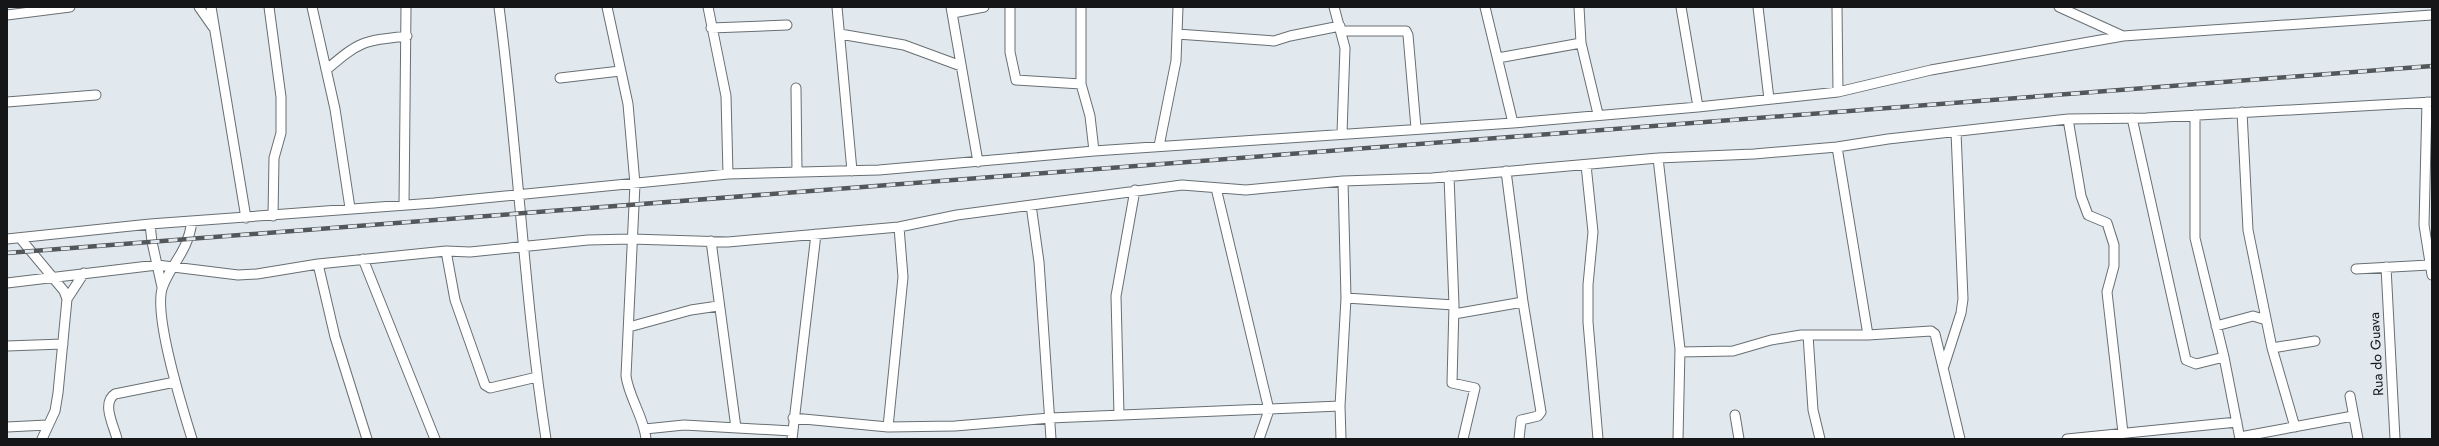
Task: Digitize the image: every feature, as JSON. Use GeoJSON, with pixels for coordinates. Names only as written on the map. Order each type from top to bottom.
{"type":"FeatureCollection","features":[{"type":"Feature","properties":{"kind":"street"},"geometry":{"type":"LineString","coordinates":[[7,15],[70,7]]}},
{"type":"Feature","properties":{"kind":"street"},"geometry":{"type":"LineString","coordinates":[[199,7],[214,29]]}},
{"type":"Feature","properties":{"kind":"street"},"geometry":{"type":"LineString","coordinates":[[211,7],[246,218]]}},
{"type":"Feature","properties":{"kind":"street"},"geometry":{"type":"LineString","coordinates":[[268,7],[281,97],[281,132],[274,158],[272,179],[273,216]]}},
{"type":"Feature","properties":{"kind":"street"},"geometry":{"type":"LineString","coordinates":[[312,7],[326,70],[350,208]]}},
{"type":"Feature","properties":{"kind":"street"},"geometry":{"type":"LineString","coordinates":[[404,205],[407,36],[406,7]]}},
{"type":"Feature","properties":{"kind":"street"},"geometry":{"type":"LineString","coordinates":[[499,7],[520,195],[537,377],[546,439]]}},
{"type":"Feature","properties":{"kind":"street"},"geometry":{"type":"LineString","coordinates":[[607,7],[628,104],[635,184],[631,239],[630,327],[626,376],[628,386],[645,429],[646,439]]}},
{"type":"Feature","properties":{"kind":"street"},"geometry":{"type":"LineString","coordinates":[[708,7],[711,28],[726,96],[728,174]]}},
{"type":"Feature","properties":{"kind":"street"},"geometry":{"type":"LineString","coordinates":[[837,7],[852,171]]}},
{"type":"Feature","properties":{"kind":"street"},"geometry":{"type":"LineString","coordinates":[[978,162],[952,10],[984,7]]}},
{"type":"Feature","properties":{"kind":"street"},"geometry":{"type":"LineString","coordinates":[[1010,7],[1010,52],[1016,80],[1082,84]]}},
{"type":"Feature","properties":{"kind":"street"},"geometry":{"type":"LineString","coordinates":[[1081,7],[1082,84],[1090,116],[1094,151]]}},
{"type":"Feature","properties":{"kind":"street"},"geometry":{"type":"LineString","coordinates":[[1159,146],[1176,61],[1178,7]]}},
{"type":"Feature","properties":{"kind":"street"},"geometry":{"type":"LineString","coordinates":[[1334,7],[1345,48],[1342,133]]}},
{"type":"Feature","properties":{"kind":"street"},"geometry":{"type":"LineString","coordinates":[[1485,7],[1512,123]]}},
{"type":"Feature","properties":{"kind":"street"},"geometry":{"type":"LineString","coordinates":[[1579,7],[1581,43],[1598,114]]}},
{"type":"Feature","properties":{"kind":"street"},"geometry":{"type":"LineString","coordinates":[[1681,7],[1698,107]]}},
{"type":"Feature","properties":{"kind":"street"},"geometry":{"type":"LineString","coordinates":[[1758,7],[1769,99]]}},
{"type":"Feature","properties":{"kind":"street"},"geometry":{"type":"LineString","coordinates":[[1837,7],[1838,92]]}},
{"type":"Feature","properties":{"kind":"street"},"geometry":{"type":"LineString","coordinates":[[2059,7],[2123,36]]}},
{"type":"Feature","properties":{"kind":"street"},"geometry":{"type":"LineString","coordinates":[[7,239],[150,224],[273,216],[350,208],[520,195],[728,174],[852,171],[978,162],[1159,146],[1416,128],[1512,123],[1598,114],[1698,107],[1838,92],[1931,70],[2123,36],[2432,16]]}},
{"type":"Feature","properties":{"kind":"street"},"geometry":{"type":"LineString","coordinates":[[711,28],[787,25]]}},
{"type":"Feature","properties":{"kind":"street"},"geometry":{"type":"LineString","coordinates":[[1177,34],[1274,41],[1290,36],[1341,29],[1406,31],[1408,35],[1416,128]]}},
{"type":"Feature","properties":{"kind":"street"},"geometry":{"type":"LineString","coordinates":[[840,34],[904,45],[961,66]]}},
{"type":"Feature","properties":{"kind":"street"},"geometry":{"type":"LineString","coordinates":[[326,70],[354,46],[368,40],[407,36]]}},
{"type":"Feature","properties":{"kind":"street"},"geometry":{"type":"LineString","coordinates":[[1498,58],[1581,43]]}},
{"type":"Feature","properties":{"kind":"street"},"geometry":{"type":"LineString","coordinates":[[560,78],[620,70]]}},
{"type":"Feature","properties":{"kind":"street"},"geometry":{"type":"LineString","coordinates":[[796,88],[797,172]]}},
{"type":"Feature","properties":{"kind":"street"},"geometry":{"type":"LineString","coordinates":[[7,102],[96,95]]}},
{"type":"Feature","properties":{"kind":"street"},"geometry":{"type":"LineString","coordinates":[[7,283],[52,276],[157,265],[238,275],[318,264],[446,251],[470,252],[631,239],[728,242],[899,227],[957,215],[1134,190],[1182,185],[1246,190],[1343,181],[1449,176],[1658,158],[1837,147],[2068,119],[2132,118],[2429,102],[2424,225],[2429,264],[2432,275]]}},
{"type":"Feature","properties":{"kind":"street"},"geometry":{"type":"LineString","coordinates":[[2242,112],[2248,230],[2261,302],[2272,348],[2295,427]]}},
{"type":"Feature","properties":{"kind":"street"},"geometry":{"type":"LineString","coordinates":[[2195,115],[2195,238],[2224,357],[2240,438],[2353,416]]}},
{"type":"Feature","properties":{"kind":"street"},"geometry":{"type":"LineString","coordinates":[[2132,118],[2184,356],[2190,363],[2196,364],[2224,357]]}},
{"type":"Feature","properties":{"kind":"street"},"geometry":{"type":"LineString","coordinates":[[2068,119],[2081,196],[2088,215],[2106,223],[2114,245],[2114,266],[2107,297],[2123,433]]}},
{"type":"Feature","properties":{"kind":"street"},"geometry":{"type":"LineString","coordinates":[[1944,366],[1961,313],[1963,299],[1956,132]]}},
{"type":"Feature","properties":{"kind":"street"},"geometry":{"type":"LineString","coordinates":[[1837,147],[1868,335]]}},
{"type":"Feature","properties":{"kind":"street"},"geometry":{"type":"LineString","coordinates":[[1658,158],[1680,352],[1678,439]]}},
{"type":"Feature","properties":{"kind":"street"},"geometry":{"type":"LineString","coordinates":[[1586,165],[1593,232],[1588,285],[1588,322],[1598,439]]}},
{"type":"Feature","properties":{"kind":"street"},"geometry":{"type":"LineString","coordinates":[[1506,171],[1523,302],[1541,412],[1538,416],[1521,420],[1519,439]]}},
{"type":"Feature","properties":{"kind":"street"},"geometry":{"type":"LineString","coordinates":[[1449,176],[1454,310],[1452,383],[1475,388],[1463,439]]}},
{"type":"Feature","properties":{"kind":"street"},"geometry":{"type":"LineString","coordinates":[[1342,439],[1340,406],[1346,298],[1343,181]]}},
{"type":"Feature","properties":{"kind":"street"},"geometry":{"type":"LineString","coordinates":[[1216,188],[1269,410],[1259,439]]}},
{"type":"Feature","properties":{"kind":"street"},"geometry":{"type":"LineString","coordinates":[[1119,416],[1116,296],[1134,190]]}},
{"type":"Feature","properties":{"kind":"street"},"geometry":{"type":"LineString","coordinates":[[1031,205],[1039,262],[1048,367],[1051,439]]}},
{"type":"Feature","properties":{"kind":"street"},"geometry":{"type":"LineString","coordinates":[[162,287],[189,239],[192,222]]}},
{"type":"Feature","properties":{"kind":"street"},"geometry":{"type":"LineString","coordinates":[[150,224],[162,287],[162,320],[175,382],[192,439]]}},
{"type":"Feature","properties":{"kind":"street"},"geometry":{"type":"LineString","coordinates":[[888,427],[903,277],[899,227]]}},
{"type":"Feature","properties":{"kind":"street"},"geometry":{"type":"LineString","coordinates":[[645,429],[684,425],[736,428],[792,435],[816,234]]}},
{"type":"Feature","properties":{"kind":"street"},"geometry":{"type":"LineString","coordinates":[[20,238],[64,291],[67,299],[56,405],[42,439]]}},
{"type":"Feature","properties":{"kind":"street"},"geometry":{"type":"LineString","coordinates":[[711,241],[718,306],[736,428]]}},
{"type":"Feature","properties":{"kind":"street"},"geometry":{"type":"LineString","coordinates":[[446,251],[455,300],[486,385],[490,388],[537,377]]}},
{"type":"Feature","properties":{"kind":"street"},"geometry":{"type":"LineString","coordinates":[[363,259],[436,439]]}},
{"type":"Feature","properties":{"kind":"street"},"geometry":{"type":"LineString","coordinates":[[318,264],[334,337],[367,439]]}},
{"type":"Feature","properties":{"kind":"street"},"geometry":{"type":"LineString","coordinates":[[2356,269],[2429,264]]}},
{"type":"Feature","properties":{"kind":"street","name":"Rua do Guava"},"geometry":{"type":"LineString","coordinates":[[2386,267],[2395,439]]}},
{"type":"Feature","properties":{"kind":"street"},"geometry":{"type":"LineString","coordinates":[[67,299],[84,273]]}},
{"type":"Feature","properties":{"kind":"street"},"geometry":{"type":"LineString","coordinates":[[1346,298],[1454,310],[1523,302]]}},
{"type":"Feature","properties":{"kind":"street"},"geometry":{"type":"LineString","coordinates":[[2253,316],[2261,302]]}},
{"type":"Feature","properties":{"kind":"street"},"geometry":{"type":"LineString","coordinates":[[630,327],[691,310],[718,306]]}},
{"type":"Feature","properties":{"kind":"street"},"geometry":{"type":"LineString","coordinates":[[2216,326],[2253,316],[2266,320]]}},
{"type":"Feature","properties":{"kind":"street"},"geometry":{"type":"LineString","coordinates":[[1680,352],[1733,351],[1771,340],[1808,335],[1868,335],[1931,331],[1935,334],[1944,366],[1960,439]]}},
{"type":"Feature","properties":{"kind":"street"},"geometry":{"type":"LineString","coordinates":[[1808,335],[1813,410],[1820,439]]}},
{"type":"Feature","properties":{"kind":"street"},"geometry":{"type":"LineString","coordinates":[[2272,348],[2315,341]]}},
{"type":"Feature","properties":{"kind":"street"},"geometry":{"type":"LineString","coordinates":[[7,346],[63,344]]}},
{"type":"Feature","properties":{"kind":"street"},"geometry":{"type":"LineString","coordinates":[[117,439],[108,403],[110,397],[115,394],[175,382]]}},
{"type":"Feature","properties":{"kind":"street"},"geometry":{"type":"LineString","coordinates":[[2350,396],[2358,439]]}},
{"type":"Feature","properties":{"kind":"street"},"geometry":{"type":"LineString","coordinates":[[794,418],[888,427],[955,426],[1050,418],[1340,406]]}},
{"type":"Feature","properties":{"kind":"street"},"geometry":{"type":"LineString","coordinates":[[1736,415],[1739,439]]}},
{"type":"Feature","properties":{"kind":"street"},"geometry":{"type":"LineString","coordinates":[[2067,439],[2237,422]]}},
{"type":"Feature","properties":{"kind":"street"},"geometry":{"type":"LineString","coordinates":[[7,427],[47,426]]}},
{"type":"Feature","properties":{"kind":"street"},"geometry":{"type":"LineString","coordinates":[[2158,429],[2158,439]]}},
{"type":"Feature","properties":{"kind":"railway"},"geometry":{"type":"LineString","coordinates":[[7,253],[2432,66]]}}]}
